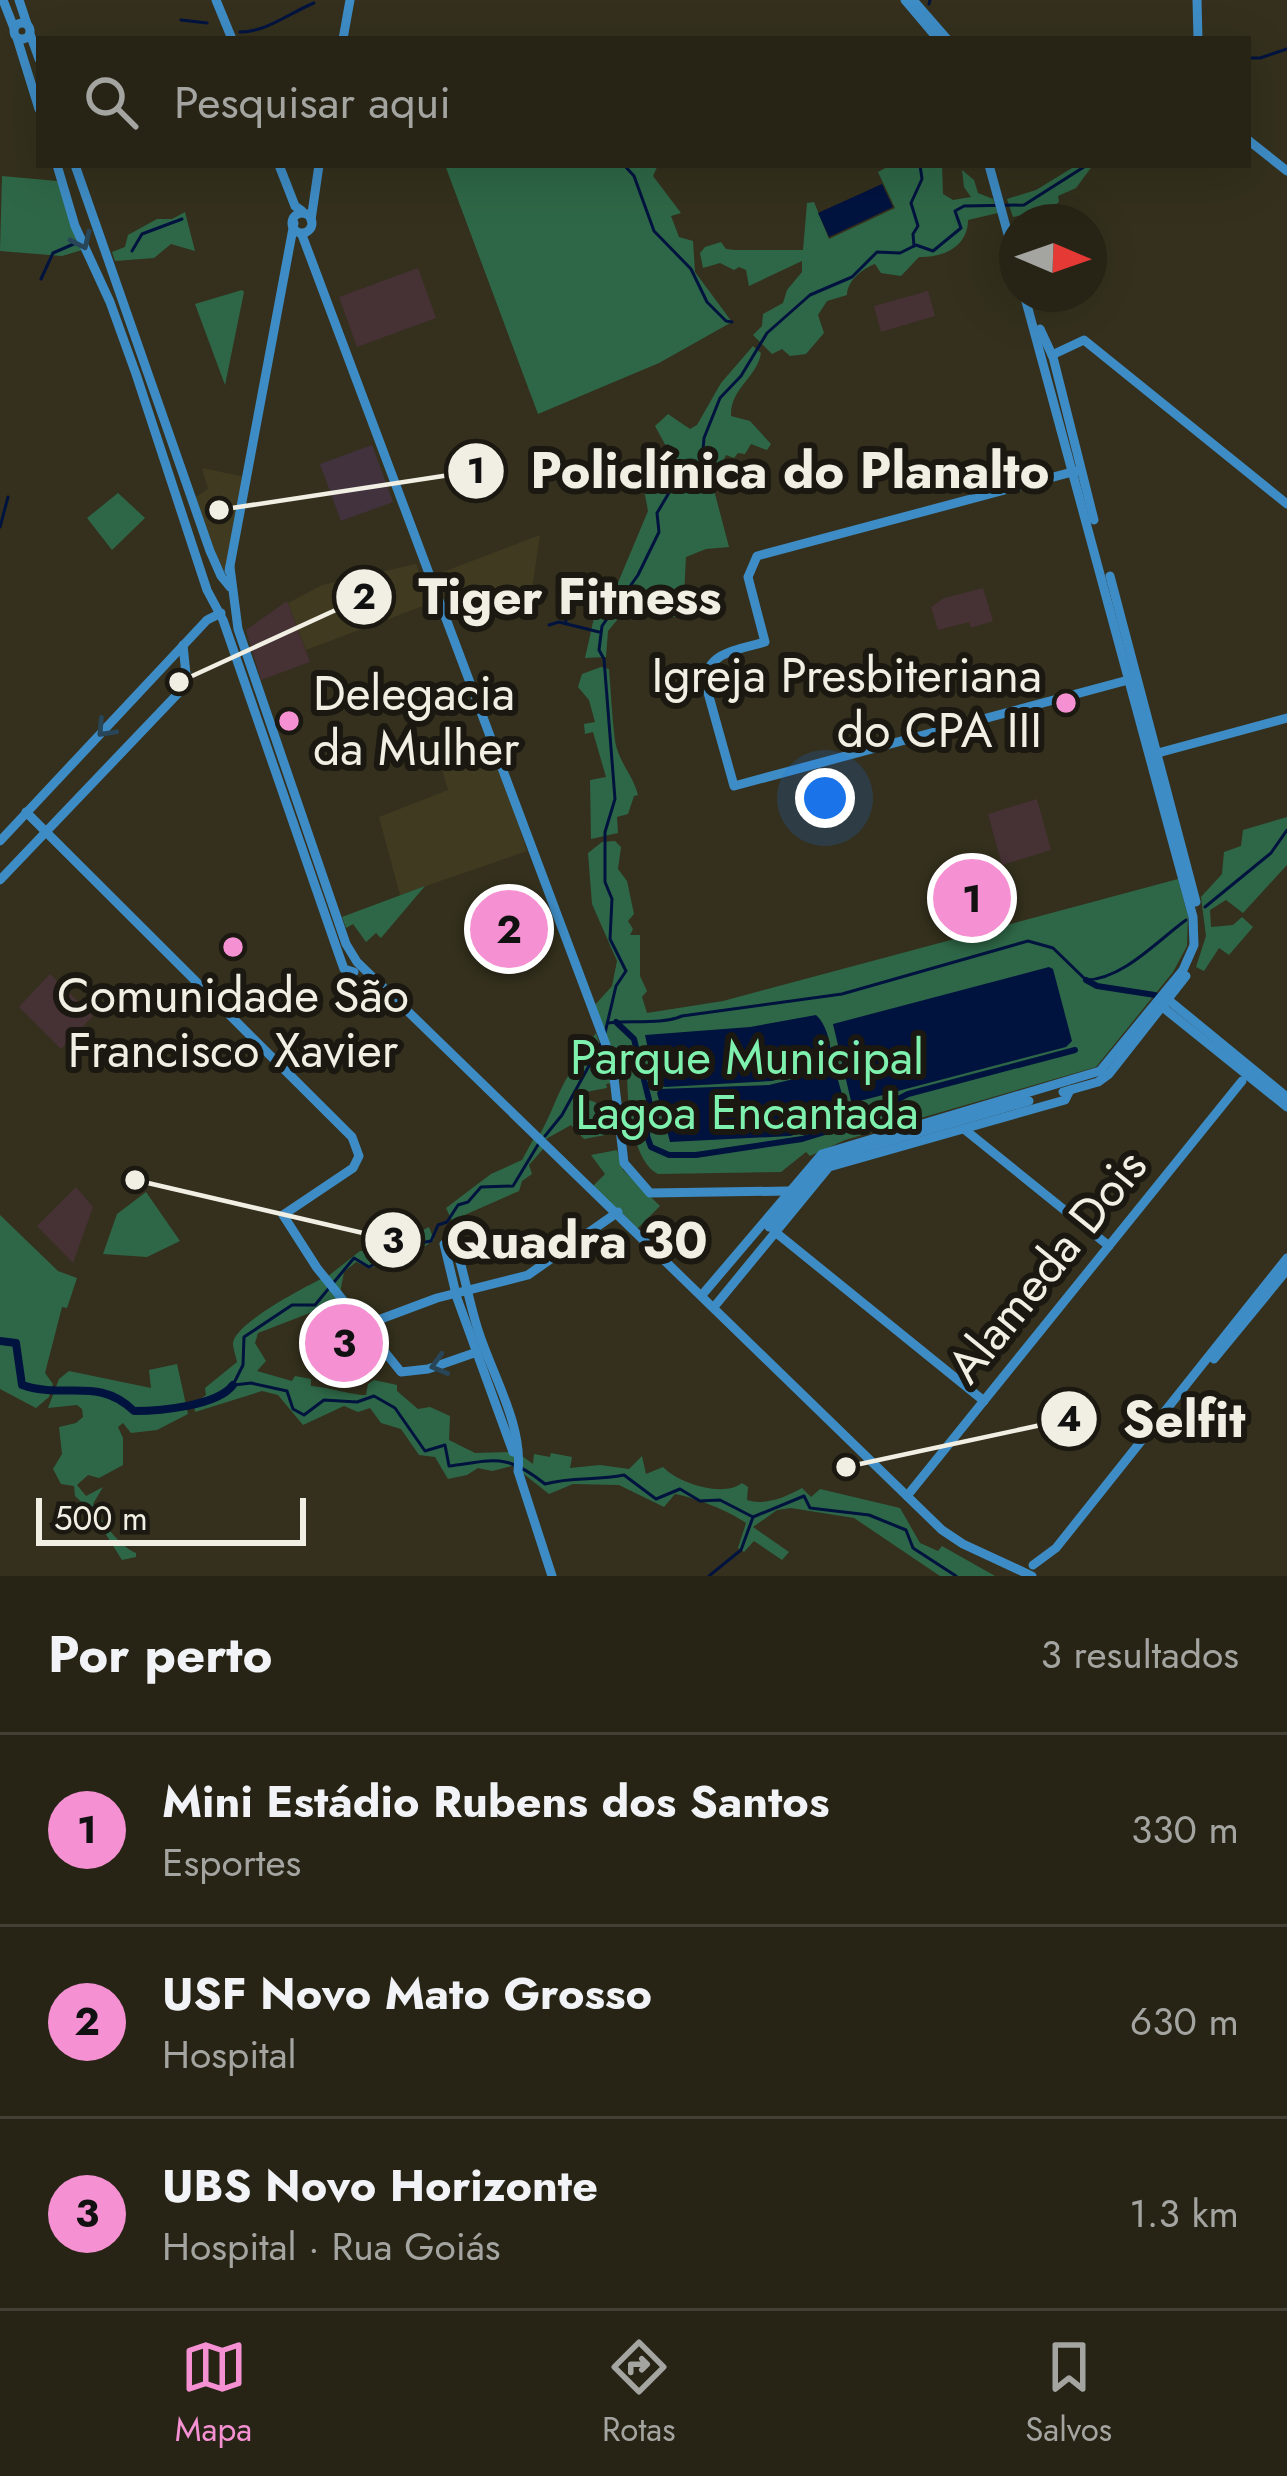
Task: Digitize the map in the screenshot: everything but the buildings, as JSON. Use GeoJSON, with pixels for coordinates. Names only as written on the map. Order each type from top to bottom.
{"type":"FeatureCollection","features":[{"type":"Feature","properties":{"kind":"main road"},"geometry":{"type":"LineString","coordinates":[[3,0],[36,99]]}},
{"type":"Feature","properties":{"kind":"main road"},"geometry":{"type":"LineString","coordinates":[[19,0],[36,51]]}},
{"type":"Feature","properties":{"kind":"main road"},"geometry":{"type":"LineString","coordinates":[[216,0],[231,36]]}},
{"type":"Feature","properties":{"kind":"main road"},"geometry":{"type":"LineString","coordinates":[[341,36],[348,0]]}},
{"type":"Feature","properties":{"kind":"main road"},"geometry":{"type":"LineString","coordinates":[[909,0],[936,36]]}},
{"type":"Feature","properties":{"kind":"main road"},"geometry":{"type":"LineString","coordinates":[[909,0],[944,36]]}},
{"type":"Feature","properties":{"kind":"main road"},"geometry":{"type":"LineString","coordinates":[[1197,0],[1198,36]]}},
{"type":"Feature","properties":{"kind":"main road"},"geometry":{"type":"LineString","coordinates":[[1188,36],[1196,20]]}},
{"type":"Feature","properties":{"kind":"main road"},"geometry":{"type":"LineString","coordinates":[[16,33],[25,39],[28,29]]}},
{"type":"Feature","properties":{"kind":"main road"},"geometry":{"type":"LineString","coordinates":[[1251,142],[1287,171]]}},
{"type":"Feature","properties":{"kind":"main road"},"geometry":{"type":"LineString","coordinates":[[58,168],[75,226],[115,315],[214,615],[344,969],[358,969]]}},
{"type":"Feature","properties":{"kind":"main road"},"geometry":{"type":"LineString","coordinates":[[76,168],[201,526],[228,586],[238,629],[358,969],[618,1212],[952,1539],[1033,1572],[1176,1402],[1287,1258]]}},
{"type":"Feature","properties":{"kind":"main road"},"geometry":{"type":"LineString","coordinates":[[280,168],[608,1050],[616,1076],[624,1163],[650,1193],[789,1191]]}},
{"type":"Feature","properties":{"kind":"main road"},"geometry":{"type":"LineString","coordinates":[[228,586],[290,244],[309,203],[316,168]]}},
{"type":"Feature","properties":{"kind":"main road"},"geometry":{"type":"LineString","coordinates":[[993,168],[1003,204]]}},
{"type":"Feature","properties":{"kind":"main road"},"geometry":{"type":"LineString","coordinates":[[110,302],[115,296],[125,304]]}},
{"type":"Feature","properties":{"kind":"main road"},"geometry":{"type":"LineString","coordinates":[[115,315],[122,316],[125,304]]}},
{"type":"Feature","properties":{"kind":"main road"},"geometry":{"type":"LineString","coordinates":[[1034,312],[1196,915]]}},
{"type":"Feature","properties":{"kind":"main road"},"geometry":{"type":"LineString","coordinates":[[1048,358],[1084,340],[1287,504]]}},
{"type":"Feature","properties":{"kind":"main road"},"geometry":{"type":"LineString","coordinates":[[1078,471],[759,554],[752,560],[748,577],[765,642],[718,656],[705,674],[734,786],[1134,679]]}},
{"type":"Feature","properties":{"kind":"main road"},"geometry":{"type":"LineString","coordinates":[[212,601],[216,588],[228,586]]}},
{"type":"Feature","properties":{"kind":"main road"},"geometry":{"type":"LineString","coordinates":[[0,841],[214,615],[235,607]]}},
{"type":"Feature","properties":{"kind":"main road"},"geometry":{"type":"LineString","coordinates":[[0,880],[186,686],[188,676],[180,651]]}},
{"type":"Feature","properties":{"kind":"main road"},"geometry":{"type":"LineString","coordinates":[[702,1294],[830,1167],[1068,1095],[1103,1078],[1197,956],[1196,915],[1158,754],[1134,679]]}},
{"type":"Feature","properties":{"kind":"main road"},"geometry":{"type":"LineString","coordinates":[[1158,754],[1287,718]]}},
{"type":"Feature","properties":{"kind":"main road"},"geometry":{"type":"LineString","coordinates":[[26,812],[352,1137],[359,1156],[347,1174],[283,1215],[331,1286],[400,1372],[428,1369],[477,1352]]}},
{"type":"Feature","properties":{"kind":"main road"},"geometry":{"type":"LineString","coordinates":[[1163,1002],[1287,1102]]}},
{"type":"Feature","properties":{"kind":"main road"},"geometry":{"type":"LineString","coordinates":[[715,1307],[789,1191],[819,1156],[1093,1076],[1163,1002]]}},
{"type":"Feature","properties":{"kind":"main road","name":"Alameda Dois"},"geometry":{"type":"LineString","coordinates":[[908,1496],[1242,1081]]}},
{"type":"Feature","properties":{"kind":"main road"},"geometry":{"type":"LineString","coordinates":[[768,1228],[818,1165],[862,1144],[1068,1095]]}},
{"type":"Feature","properties":{"kind":"main road"},"geometry":{"type":"LineString","coordinates":[[963,1128],[1109,1246]]}},
{"type":"Feature","properties":{"kind":"main road"},"geometry":{"type":"LineString","coordinates":[[362,1326],[464,1289],[528,1275],[618,1212]]}},
{"type":"Feature","properties":{"kind":"main road"},"geometry":{"type":"LineString","coordinates":[[768,1228],[984,1401]]}},
{"type":"Feature","properties":{"kind":"main road"},"geometry":{"type":"LineString","coordinates":[[449,1242],[550,1572]]}},
{"type":"Feature","properties":{"kind":"main road"},"geometry":{"type":"LineString","coordinates":[[1262,1295],[1287,1270]]}},
{"type":"Feature","properties":{"kind":"main road"},"geometry":{"type":"LineString","coordinates":[[464,1289],[477,1352],[517,1458]]}},
{"type":"Feature","properties":{"kind":"shaded area"},"geometry":{"type":"Polygon","coordinates":[[[418,268],[436,318],[357,347],[339,297],[418,268]]]}},
{"type":"Feature","properties":{"kind":"shaded area"},"geometry":{"type":"Polygon","coordinates":[[[928,291],[935,316],[881,332],[874,306],[928,291]]]}},
{"type":"Feature","properties":{"kind":"shaded area"},"geometry":{"type":"Polygon","coordinates":[[[372,445],[393,502],[341,521],[320,464],[372,445]]]}},
{"type":"Feature","properties":{"kind":"shaded area"},"geometry":{"type":"Polygon","coordinates":[[[202,468],[245,477],[228,570],[219,568],[196,497],[208,489],[202,468]]]}},
{"type":"Feature","properties":{"kind":"shaded area"},"geometry":{"type":"Polygon","coordinates":[[[540,535],[528,615],[448,609],[435,575],[540,535]]]}},
{"type":"Feature","properties":{"kind":"shaded area"},"geometry":{"type":"Polygon","coordinates":[[[416,564],[431,603],[306,650],[288,603],[322,585],[416,564]]]}},
{"type":"Feature","properties":{"kind":"shaded area"},"geometry":{"type":"Polygon","coordinates":[[[983,588],[993,621],[938,630],[931,607],[944,598],[983,588]]]}},
{"type":"Feature","properties":{"kind":"shaded area"},"geometry":{"type":"Polygon","coordinates":[[[287,601],[310,662],[261,680],[246,630],[287,601]]]}},
{"type":"Feature","properties":{"kind":"shaded area"},"geometry":{"type":"Polygon","coordinates":[[[492,745],[527,851],[400,895],[379,817],[448,790],[440,762],[492,745]]]}},
{"type":"Feature","properties":{"kind":"shaded area"},"geometry":{"type":"Polygon","coordinates":[[[1037,799],[1051,850],[1002,865],[988,814],[1037,799]]]}},
{"type":"Feature","properties":{"kind":"shaded area"},"geometry":{"type":"Polygon","coordinates":[[[50,974],[93,1016],[61,1049],[19,1007],[50,974]]]}},
{"type":"Feature","properties":{"kind":"shaded area"},"geometry":{"type":"Polygon","coordinates":[[[76,1187],[93,1207],[73,1263],[37,1226],[76,1187]]]}},
{"type":"Feature","properties":{"kind":"green space"},"geometry":{"type":"Polygon","coordinates":[[[446,168],[657,168],[653,176],[681,213],[671,216],[679,237],[693,241],[695,272],[732,322],[659,363],[538,414],[446,168]]]}},
{"type":"Feature","properties":{"kind":"green space"},"geometry":{"type":"Polygon","coordinates":[[[942,168],[943,194],[953,200],[971,197],[962,170],[974,180],[978,193],[993,199],[998,213],[968,220],[959,244],[945,253],[919,257],[901,276],[881,273],[875,264],[866,269],[853,280],[847,295],[827,301],[818,315],[824,333],[806,354],[790,356],[782,349],[772,354],[753,335],[762,326],[763,314],[783,303],[802,272],[802,261],[749,286],[746,270],[720,263],[703,268],[700,253],[721,242],[735,250],[803,250],[807,203],[814,202],[829,239],[895,208],[878,172],[942,168]]]}},
{"type":"Feature","properties":{"kind":"green space"},"geometry":{"type":"Polygon","coordinates":[[[1072,168],[1091,168],[1076,188],[1058,196],[1056,204],[1009,204],[1007,199],[1036,190],[1072,168]]]}},
{"type":"Feature","properties":{"kind":"green space"},"geometry":{"type":"Polygon","coordinates":[[[2,176],[57,181],[82,250],[62,256],[0,251],[2,176]]]}},
{"type":"Feature","properties":{"kind":"green space"},"geometry":{"type":"Polygon","coordinates":[[[185,212],[195,251],[171,244],[154,258],[115,261],[112,252],[125,247],[128,235],[157,219],[172,219],[185,212]]]}},
{"type":"Feature","properties":{"kind":"green space"},"geometry":{"type":"Polygon","coordinates":[[[244,292],[225,385],[195,304],[244,292]]]}},
{"type":"Feature","properties":{"kind":"green space"},"geometry":{"type":"Polygon","coordinates":[[[753,346],[761,353],[759,362],[735,398],[731,416],[750,421],[771,444],[767,450],[751,444],[745,454],[726,455],[721,465],[709,471],[729,547],[686,557],[683,613],[678,617],[665,617],[659,603],[626,609],[608,631],[606,657],[585,658],[596,609],[607,606],[612,597],[648,511],[643,484],[654,474],[667,448],[655,426],[668,414],[690,429],[697,425],[721,383],[753,346]]]}},
{"type":"Feature","properties":{"kind":"green space"},"geometry":{"type":"Polygon","coordinates":[[[118,493],[145,518],[112,550],[87,518],[118,493]]]}},
{"type":"Feature","properties":{"kind":"green space"},"geometry":{"type":"Polygon","coordinates":[[[609,669],[617,749],[638,795],[628,814],[617,817],[618,833],[591,839],[590,780],[606,777],[593,732],[585,734],[584,724],[595,722],[589,700],[578,687],[582,674],[609,669]]]}},
{"type":"Feature","properties":{"kind":"green space"},"geometry":{"type":"Polygon","coordinates":[[[1287,817],[1287,865],[1243,913],[1226,900],[1210,910],[1211,927],[1233,925],[1242,917],[1253,927],[1229,955],[1219,948],[1204,971],[1196,967],[1206,936],[1201,897],[1222,874],[1224,852],[1241,846],[1243,830],[1287,817]]]}},
{"type":"Feature","properties":{"kind":"green space","name":"Parque Municipal Lagoa Encantada"},"geometry":{"type":"Polygon","coordinates":[[[615,841],[621,847],[618,869],[627,881],[634,914],[628,921],[633,929],[630,935],[640,935],[640,976],[647,991],[642,997],[647,1013],[723,1001],[1178,879],[1188,916],[1187,946],[1173,972],[1096,1067],[845,1140],[810,1156],[806,1152],[781,1172],[658,1174],[648,1166],[635,1137],[628,1101],[629,1053],[611,1053],[594,1006],[612,986],[617,961],[592,904],[588,853],[602,842],[615,841]]]}},
{"type":"Feature","properties":{"kind":"green space"},"geometry":{"type":"Polygon","coordinates":[[[989,875],[999,908],[954,921],[945,888],[989,875]]]}},
{"type":"Feature","properties":{"kind":"green space"},"geometry":{"type":"Polygon","coordinates":[[[425,886],[381,938],[376,933],[366,942],[353,924],[346,928],[342,917],[425,886]]]}},
{"type":"Feature","properties":{"kind":"green space"},"geometry":{"type":"Polygon","coordinates":[[[596,1033],[612,1083],[578,1097],[595,1102],[605,1115],[617,1115],[616,1133],[584,1139],[571,1125],[546,1139],[540,1134],[569,1074],[596,1033]]]}},
{"type":"Feature","properties":{"kind":"green space"},"geometry":{"type":"Polygon","coordinates":[[[534,1138],[544,1148],[529,1165],[532,1174],[522,1181],[519,1191],[460,1217],[455,1227],[446,1208],[491,1174],[522,1160],[534,1138]]]}},
{"type":"Feature","properties":{"kind":"green space"},"geometry":{"type":"Polygon","coordinates":[[[617,1150],[623,1170],[660,1206],[637,1229],[593,1186],[605,1174],[591,1155],[617,1150]]]}},
{"type":"Feature","properties":{"kind":"green space"},"geometry":{"type":"Polygon","coordinates":[[[146,1192],[180,1241],[147,1257],[103,1254],[117,1214],[146,1192]]]}},
{"type":"Feature","properties":{"kind":"green space"},"geometry":{"type":"Polygon","coordinates":[[[0,1215],[58,1271],[77,1278],[67,1308],[62,1307],[45,1373],[53,1384],[49,1397],[36,1408],[0,1389],[0,1215]]]}},
{"type":"Feature","properties":{"kind":"green space"},"geometry":{"type":"Polygon","coordinates":[[[429,1227],[434,1240],[415,1253],[370,1268],[356,1262],[344,1272],[340,1293],[327,1277],[360,1251],[380,1252],[429,1227]]]}},
{"type":"Feature","properties":{"kind":"green space"},"geometry":{"type":"Polygon","coordinates":[[[323,1278],[341,1301],[258,1333],[255,1343],[266,1361],[257,1371],[292,1381],[295,1376],[311,1379],[311,1386],[362,1395],[374,1380],[397,1385],[397,1391],[418,1409],[430,1407],[450,1416],[449,1440],[475,1453],[513,1452],[516,1465],[492,1471],[478,1468],[448,1479],[435,1457],[419,1455],[401,1429],[381,1423],[370,1408],[358,1412],[344,1406],[303,1425],[278,1395],[262,1391],[195,1412],[194,1404],[206,1395],[205,1388],[237,1362],[233,1343],[245,1326],[323,1278]]]}},
{"type":"Feature","properties":{"kind":"green space"},"geometry":{"type":"Polygon","coordinates":[[[177,1364],[188,1414],[157,1430],[131,1433],[123,1423],[118,1427],[123,1465],[99,1478],[88,1475],[77,1485],[86,1496],[103,1487],[93,1504],[96,1510],[117,1539],[136,1553],[122,1560],[92,1512],[75,1496],[74,1486],[61,1484],[53,1469],[62,1454],[59,1427],[76,1423],[83,1417],[82,1409],[77,1405],[48,1408],[59,1379],[69,1371],[151,1388],[149,1370],[177,1364]]]}},
{"type":"Feature","properties":{"kind":"green space"},"geometry":{"type":"Polygon","coordinates":[[[551,1453],[572,1457],[570,1468],[629,1469],[642,1456],[646,1474],[663,1467],[701,1487],[724,1489],[742,1483],[748,1487],[747,1500],[754,1502],[775,1500],[802,1488],[811,1497],[820,1489],[900,1508],[920,1543],[938,1551],[942,1546],[995,1576],[940,1576],[854,1518],[791,1508],[777,1510],[753,1527],[789,1552],[782,1560],[754,1541],[744,1552],[738,1548],[746,1523],[692,1498],[675,1494],[664,1507],[619,1485],[573,1484],[549,1494],[520,1471],[522,1456],[533,1464],[534,1454],[550,1457],[551,1453]]]}},
{"type":"Feature","properties":{"kind":"water"},"geometry":{"type":"Polygon","coordinates":[[[882,184],[893,207],[829,237],[818,213],[882,184]]]}},
{"type":"Feature","properties":{"kind":"water"},"geometry":{"type":"Polygon","coordinates":[[[1049,967],[1072,1041],[1066,1047],[851,1101],[833,1024],[1049,967]]]}},
{"type":"Feature","properties":{"kind":"water"},"geometry":{"type":"Polygon","coordinates":[[[816,1015],[828,1038],[829,1065],[772,1081],[665,1087],[655,1082],[645,1035],[750,1027],[816,1015]]]}},
{"type":"Feature","properties":{"kind":"water"},"geometry":{"type":"Polygon","coordinates":[[[830,1070],[836,1073],[847,1112],[844,1122],[790,1136],[670,1142],[659,1089],[769,1085],[830,1070]]]}},
{"type":"Feature","properties":{"kind":"waterway"},"geometry":{"type":"LineString","coordinates":[[929,4],[930,0]]}},
{"type":"Feature","properties":{"kind":"waterway"},"geometry":{"type":"LineString","coordinates":[[240,32],[269,25],[314,3]]}},
{"type":"Feature","properties":{"kind":"waterway"},"geometry":{"type":"LineString","coordinates":[[181,20],[207,23]]}},
{"type":"Feature","properties":{"kind":"waterway"},"geometry":{"type":"LineString","coordinates":[[1251,58],[1287,49]]}},
{"type":"Feature","properties":{"kind":"waterway"},"geometry":{"type":"LineString","coordinates":[[627,168],[654,231],[691,269],[707,302],[732,322]]}},
{"type":"Feature","properties":{"kind":"waterway"},"geometry":{"type":"LineString","coordinates":[[914,246],[918,226],[911,203],[922,179],[920,168]]}},
{"type":"Feature","properties":{"kind":"waterway"},"geometry":{"type":"LineString","coordinates":[[605,1033],[616,986],[626,971],[610,939],[612,899],[605,882],[605,832],[615,799],[604,659],[599,650],[602,626],[638,575],[659,532],[657,513],[673,486],[702,462],[704,438],[720,398],[741,376],[767,333],[810,295],[852,277],[877,252],[900,253],[916,245],[933,251],[961,228],[955,211],[964,206],[1024,205],[1082,168]]}},
{"type":"Feature","properties":{"kind":"waterway"},"geometry":{"type":"LineString","coordinates":[[132,251],[142,234],[182,219]]}},
{"type":"Feature","properties":{"kind":"waterway"},"geometry":{"type":"LineString","coordinates":[[41,279],[53,253],[76,243]]}},
{"type":"Feature","properties":{"kind":"waterway"},"geometry":{"type":"LineString","coordinates":[[0,527],[8,497]]}},
{"type":"Feature","properties":{"kind":"waterway"},"geometry":{"type":"LineString","coordinates":[[557,586],[568,575],[618,603]]}},
{"type":"Feature","properties":{"kind":"waterway"},"geometry":{"type":"LineString","coordinates":[[558,607],[566,621]]}},
{"type":"Feature","properties":{"kind":"waterway"},"geometry":{"type":"LineString","coordinates":[[549,625],[559,622],[599,632]]}},
{"type":"Feature","properties":{"kind":"waterway"},"geometry":{"type":"LineString","coordinates":[[1205,907],[1271,853],[1287,830]]}},
{"type":"Feature","properties":{"kind":"waterway"},"geometry":{"type":"LineString","coordinates":[[608,1023],[665,1020],[842,994],[1028,941],[1053,948],[1086,980],[1100,978],[1139,958],[1186,920]]}},
{"type":"Feature","properties":{"kind":"waterway"},"geometry":{"type":"LineString","coordinates":[[1086,980],[1155,995]]}},
{"type":"Feature","properties":{"kind":"waterway"},"geometry":{"type":"LineString","coordinates":[[616,1022],[634,1039],[650,1104],[647,1136],[651,1147],[669,1155],[802,1139],[848,1125],[908,1094],[1075,1050]]}},
{"type":"Feature","properties":{"kind":"waterway"},"geometry":{"type":"LineString","coordinates":[[545,1136],[562,1115],[602,1042]]}},
{"type":"Feature","properties":{"kind":"waterway"},"geometry":{"type":"LineString","coordinates":[[233,1385],[243,1365],[244,1337],[292,1305],[315,1305],[354,1258],[369,1267],[410,1245],[431,1241],[438,1225],[447,1222],[458,1205],[468,1202],[481,1187],[513,1186],[539,1143]]}},
{"type":"Feature","properties":{"kind":"waterway"},"geometry":{"type":"LineString","coordinates":[[0,1341],[16,1343],[22,1385],[107,1394],[134,1411],[202,1402],[233,1385]]}},
{"type":"Feature","properties":{"kind":"waterway"},"geometry":{"type":"LineString","coordinates":[[234,1385],[251,1383],[287,1391],[293,1409],[304,1415],[324,1400],[357,1402],[374,1396],[395,1408],[425,1451],[445,1445],[449,1466],[500,1461],[520,1467],[545,1484],[624,1475],[656,1499],[680,1489],[700,1501],[720,1500],[753,1517],[804,1496],[810,1508],[869,1515],[906,1530],[913,1548],[956,1576]]}},
{"type":"Feature","properties":{"kind":"waterway"},"geometry":{"type":"LineString","coordinates":[[709,1576],[741,1550],[753,1517]]}},
{"type":"Feature","properties":{"kind":"place","name":"Policlínica do Planalto"},"geometry":{"type":"Point","coordinates":[219,510]}},
{"type":"Feature","properties":{"kind":"place","name":"Tiger Fitness"},"geometry":{"type":"Point","coordinates":[179,682]}},
{"type":"Feature","properties":{"kind":"place","name":"Igreja Presbiteriana do CPA III"},"geometry":{"type":"Point","coordinates":[1066,703]}},
{"type":"Feature","properties":{"kind":"place","name":"Delegacia da Mulher"},"geometry":{"type":"Point","coordinates":[289,721]}},
{"type":"Feature","properties":{"kind":"place","name":"Mini Estádio Rubens dos Santos"},"geometry":{"type":"Point","coordinates":[972,898]}},
{"type":"Feature","properties":{"kind":"place","name":"USF Novo Mato Grosso"},"geometry":{"type":"Point","coordinates":[509,929]}},
{"type":"Feature","properties":{"kind":"place","name":"Comunidade São Francisco Xavier"},"geometry":{"type":"Point","coordinates":[233,947]}},
{"type":"Feature","properties":{"kind":"place","name":"Quadra 30"},"geometry":{"type":"Point","coordinates":[135,1180]}},
{"type":"Feature","properties":{"kind":"place","name":"UBS Novo Horizonte"},"geometry":{"type":"Point","coordinates":[344,1343]}},
{"type":"Feature","properties":{"kind":"place","name":"Selfit"},"geometry":{"type":"Point","coordinates":[846,1467]}}]}
